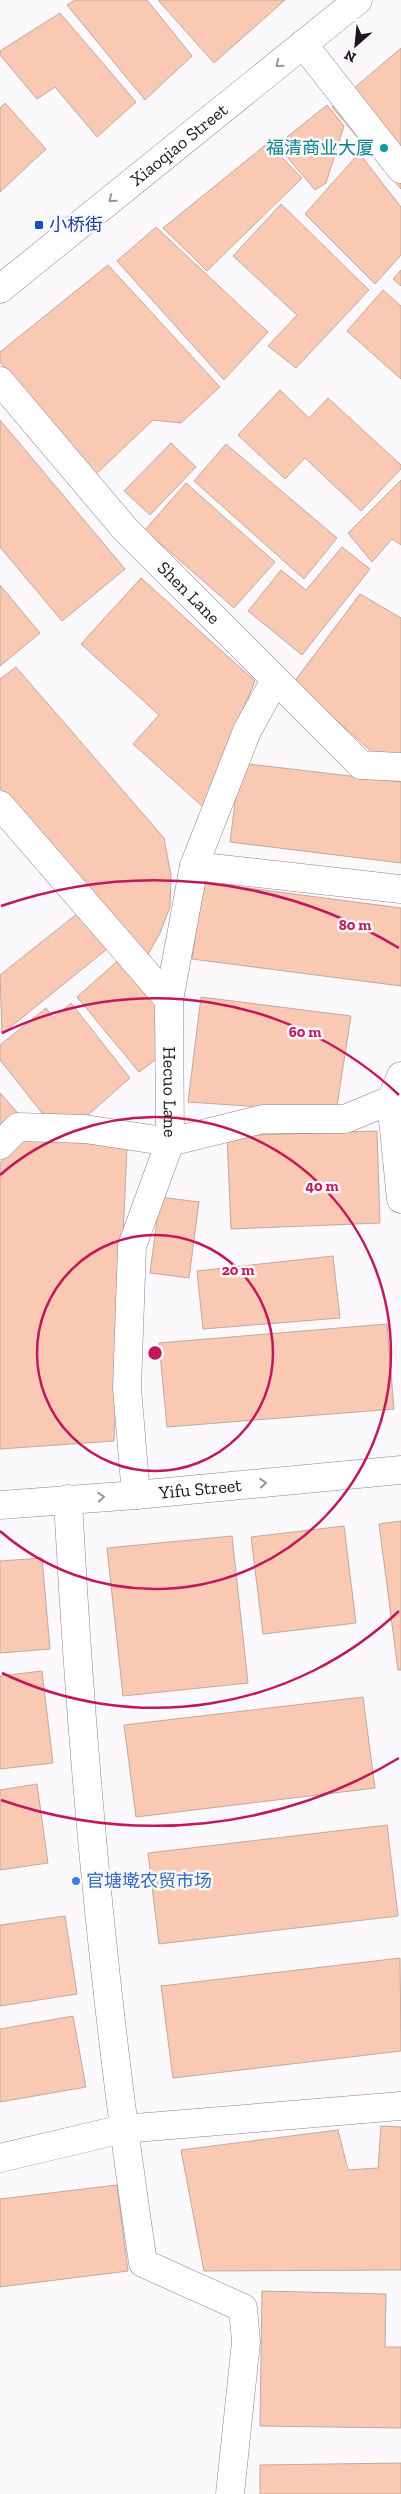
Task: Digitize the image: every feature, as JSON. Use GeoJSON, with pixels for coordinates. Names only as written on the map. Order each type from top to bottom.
{"type":"FeatureCollection","features":[{"type":"Feature","properties":{"kind":"street","name":"Xiaoqiao Street"},"geometry":{"type":"LineString","coordinates":[[0,289],[358,0]]}},
{"type":"Feature","properties":{"kind":"street"},"geometry":{"type":"LineString","coordinates":[[303,44],[401,169]]}},
{"type":"Feature","properties":{"kind":"street","name":"Shen Lane"},"geometry":{"type":"LineString","coordinates":[[0,381],[125,528],[361,765],[401,767]]}},
{"type":"Feature","properties":{"kind":"street","name":"Hecuo Lane"},"geometry":{"type":"LineString","coordinates":[[136,1495],[127,1388],[132,1246],[170,1142],[169,1000],[194,866],[219,798],[247,731],[275,680]]}},
{"type":"Feature","properties":{"kind":"street"},"geometry":{"type":"LineString","coordinates":[[0,806],[169,1000]]}},
{"type":"Feature","properties":{"kind":"street"},"geometry":{"type":"LineString","coordinates":[[194,866],[401,889]]}},
{"type":"Feature","properties":{"kind":"street"},"geometry":{"type":"LineString","coordinates":[[0,1145],[18,1127],[85,1129],[170,1142],[263,1119],[345,1119],[396,1088],[401,1199]]}},
{"type":"Feature","properties":{"kind":"street","name":"Yifu Street"},"geometry":{"type":"LineString","coordinates":[[0,1505],[136,1495],[401,1470]]}},
{"type":"Feature","properties":{"kind":"street"},"geometry":{"type":"LineString","coordinates":[[68,1499],[82,1739],[123,2130],[143,2263],[243,2308],[246,2342],[230,2494]]}},
{"type":"Feature","properties":{"kind":"street"},"geometry":{"type":"LineString","coordinates":[[0,2158],[123,2130],[401,2106]]}},
{"type":"Feature","properties":{"kind":"building"},"geometry":{"type":"Polygon","coordinates":[[[75,0],[147,0],[192,56],[145,100],[67,5],[75,0]]]}},
{"type":"Feature","properties":{"kind":"building"},"geometry":{"type":"Polygon","coordinates":[[[158,0],[285,0],[214,63],[158,0]]]}},
{"type":"Feature","properties":{"kind":"building"},"geometry":{"type":"Polygon","coordinates":[[[60,13],[136,102],[97,137],[55,87],[37,99],[0,55],[0,51],[60,13]]]}},
{"type":"Feature","properties":{"kind":"building","name":"福清商业大厦"},"geometry":{"type":"Polygon","coordinates":[[[401,48],[401,189],[332,107],[401,48]]]}},
{"type":"Feature","properties":{"kind":"building"},"geometry":{"type":"Polygon","coordinates":[[[5,103],[46,149],[0,192],[0,108],[5,103]]]}},
{"type":"Feature","properties":{"kind":"building"},"geometry":{"type":"Polygon","coordinates":[[[327,105],[344,126],[326,183],[315,190],[277,145],[327,105]]]}},
{"type":"Feature","properties":{"kind":"building"},"geometry":{"type":"Polygon","coordinates":[[[268,143],[302,178],[207,271],[163,228],[268,143]]]}},
{"type":"Feature","properties":{"kind":"building"},"geometry":{"type":"Polygon","coordinates":[[[359,153],[401,207],[401,255],[375,284],[305,214],[359,153]]]}},
{"type":"Feature","properties":{"kind":"building"},"geometry":{"type":"Polygon","coordinates":[[[281,204],[369,290],[296,368],[268,346],[297,315],[233,256],[281,204]]]}},
{"type":"Feature","properties":{"kind":"building"},"geometry":{"type":"Polygon","coordinates":[[[156,227],[268,332],[224,380],[117,261],[156,227]]]}},
{"type":"Feature","properties":{"kind":"building"},"geometry":{"type":"Polygon","coordinates":[[[108,265],[220,387],[181,423],[153,420],[94,476],[0,362],[0,352],[108,265]]]}},
{"type":"Feature","properties":{"kind":"building"},"geometry":{"type":"Polygon","coordinates":[[[401,270],[401,286],[393,279],[401,270]]]}},
{"type":"Feature","properties":{"kind":"building"},"geometry":{"type":"Polygon","coordinates":[[[383,290],[401,306],[401,379],[347,331],[383,290]]]}},
{"type":"Feature","properties":{"kind":"building"},"geometry":{"type":"Polygon","coordinates":[[[280,390],[309,418],[328,398],[401,465],[401,469],[361,511],[305,458],[285,479],[238,435],[280,390]]]}},
{"type":"Feature","properties":{"kind":"building"},"geometry":{"type":"Polygon","coordinates":[[[0,420],[125,569],[62,621],[0,547],[0,420]]]}},
{"type":"Feature","properties":{"kind":"building"},"geometry":{"type":"Polygon","coordinates":[[[171,443],[196,467],[150,515],[124,491],[171,443]]]}},
{"type":"Feature","properties":{"kind":"building"},"geometry":{"type":"Polygon","coordinates":[[[226,444],[337,538],[304,579],[194,481],[226,444]]]}},
{"type":"Feature","properties":{"kind":"building"},"geometry":{"type":"Polygon","coordinates":[[[401,480],[401,545],[392,539],[372,562],[348,533],[401,480]]]}},
{"type":"Feature","properties":{"kind":"building"},"geometry":{"type":"Polygon","coordinates":[[[186,483],[275,562],[234,608],[145,530],[186,483]]]}},
{"type":"Feature","properties":{"kind":"building"},"geometry":{"type":"Polygon","coordinates":[[[342,547],[370,569],[302,655],[248,611],[281,570],[306,590],[342,547]]]}},
{"type":"Feature","properties":{"kind":"building"},"geometry":{"type":"Polygon","coordinates":[[[141,578],[255,681],[203,807],[133,744],[159,715],[81,644],[141,578]]]}},
{"type":"Feature","properties":{"kind":"building"},"geometry":{"type":"Polygon","coordinates":[[[0,585],[40,633],[0,666],[0,585]]]}},
{"type":"Feature","properties":{"kind":"building"},"geometry":{"type":"Polygon","coordinates":[[[360,594],[401,618],[401,757],[374,754],[294,682],[360,594]]]}},
{"type":"Feature","properties":{"kind":"building"},"geometry":{"type":"Polygon","coordinates":[[[16,667],[164,838],[171,875],[170,907],[160,933],[147,956],[0,788],[0,679],[16,667]]]}},
{"type":"Feature","properties":{"kind":"building"},"geometry":{"type":"Polygon","coordinates":[[[240,763],[401,782],[401,863],[230,842],[240,763]]]}},
{"type":"Feature","properties":{"kind":"building"},"geometry":{"type":"Polygon","coordinates":[[[202,882],[401,908],[401,986],[192,959],[202,882]]]}},
{"type":"Feature","properties":{"kind":"building"},"geometry":{"type":"Polygon","coordinates":[[[78,913],[107,949],[2,1034],[0,975],[78,913]]]}},
{"type":"Feature","properties":{"kind":"building"},"geometry":{"type":"Polygon","coordinates":[[[121,958],[160,1006],[162,1055],[139,1072],[77,997],[121,958]]]}},
{"type":"Feature","properties":{"kind":"building"},"geometry":{"type":"Polygon","coordinates":[[[201,997],[351,1016],[336,1112],[188,1102],[201,997]]]}},
{"type":"Feature","properties":{"kind":"building"},"geometry":{"type":"Polygon","coordinates":[[[71,1003],[130,1078],[81,1121],[42,1113],[0,1060],[0,1045],[46,1008],[53,1018],[71,1003]]]}},
{"type":"Feature","properties":{"kind":"building"},"geometry":{"type":"Polygon","coordinates":[[[0,1093],[17,1112],[0,1132],[0,1093]]]}},
{"type":"Feature","properties":{"kind":"building"},"geometry":{"type":"Polygon","coordinates":[[[377,1131],[380,1223],[231,1229],[227,1136],[377,1131]]]}},
{"type":"Feature","properties":{"kind":"building"},"geometry":{"type":"Polygon","coordinates":[[[22,1136],[127,1148],[114,1441],[0,1449],[0,1163],[22,1136]]]}},
{"type":"Feature","properties":{"kind":"building"},"geometry":{"type":"Polygon","coordinates":[[[160,1197],[199,1202],[189,1278],[150,1273],[160,1197]]]}},
{"type":"Feature","properties":{"kind":"building"},"geometry":{"type":"Polygon","coordinates":[[[333,1256],[340,1318],[203,1329],[197,1271],[333,1256]]]}},
{"type":"Feature","properties":{"kind":"building"},"geometry":{"type":"Polygon","coordinates":[[[387,1324],[394,1409],[167,1427],[159,1343],[387,1324]]]}},
{"type":"Feature","properties":{"kind":"building"},"geometry":{"type":"Polygon","coordinates":[[[401,1521],[401,1670],[398,1670],[379,1524],[401,1521]]]}},
{"type":"Feature","properties":{"kind":"building"},"geometry":{"type":"Polygon","coordinates":[[[344,1526],[356,1623],[263,1634],[251,1537],[344,1526]]]}},
{"type":"Feature","properties":{"kind":"building"},"geometry":{"type":"Polygon","coordinates":[[[232,1536],[248,1683],[123,1696],[107,1548],[232,1536]]]}},
{"type":"Feature","properties":{"kind":"building"},"geometry":{"type":"Polygon","coordinates":[[[42,1558],[50,1649],[0,1653],[0,1561],[42,1558]]]}},
{"type":"Feature","properties":{"kind":"building"},"geometry":{"type":"Polygon","coordinates":[[[42,1671],[53,1763],[0,1769],[0,1676],[42,1671]]]}},
{"type":"Feature","properties":{"kind":"building"},"geometry":{"type":"Polygon","coordinates":[[[363,1697],[375,1788],[136,1817],[124,1725],[363,1697]]]}},
{"type":"Feature","properties":{"kind":"building"},"geometry":{"type":"Polygon","coordinates":[[[37,1784],[48,1863],[0,1870],[0,1790],[37,1784]]]}},
{"type":"Feature","properties":{"kind":"building"},"geometry":{"type":"Polygon","coordinates":[[[387,1825],[398,1916],[159,1944],[148,1853],[387,1825]]]}},
{"type":"Feature","properties":{"kind":"building"},"geometry":{"type":"Polygon","coordinates":[[[65,1916],[77,1994],[0,2006],[0,1925],[65,1916]]]}},
{"type":"Feature","properties":{"kind":"building"},"geometry":{"type":"Polygon","coordinates":[[[400,1958],[401,2051],[173,2078],[161,1986],[400,1958]]]}},
{"type":"Feature","properties":{"kind":"building"},"geometry":{"type":"Polygon","coordinates":[[[73,2016],[86,2087],[0,2102],[0,2029],[73,2016]]]}},
{"type":"Feature","properties":{"kind":"building"},"geometry":{"type":"Polygon","coordinates":[[[381,2126],[401,2127],[401,2270],[204,2271],[181,2150],[338,2130],[348,2170],[378,2168],[381,2126]]]}},
{"type":"Feature","properties":{"kind":"building"},"geometry":{"type":"Polygon","coordinates":[[[117,2185],[128,2271],[0,2287],[0,2199],[117,2185]]]}},
{"type":"Feature","properties":{"kind":"building"},"geometry":{"type":"Polygon","coordinates":[[[262,2291],[386,2294],[385,2347],[401,2347],[401,2428],[260,2426],[262,2291]]]}},
{"type":"Feature","properties":{"kind":"building"},"geometry":{"type":"Polygon","coordinates":[[[401,2463],[401,2494],[260,2494],[260,2465],[401,2463]]]}},
{"type":"Feature","properties":{"kind":"place","name":"福清商业大厦"},"geometry":{"type":"Point","coordinates":[384,148]}},
{"type":"Feature","properties":{"kind":"place","name":"小桥街"},"geometry":{"type":"Point","coordinates":[39,225]}},
{"type":"Feature","properties":{"kind":"place","name":"官塘墘农贸市场"},"geometry":{"type":"Point","coordinates":[76,1881]}}]}
